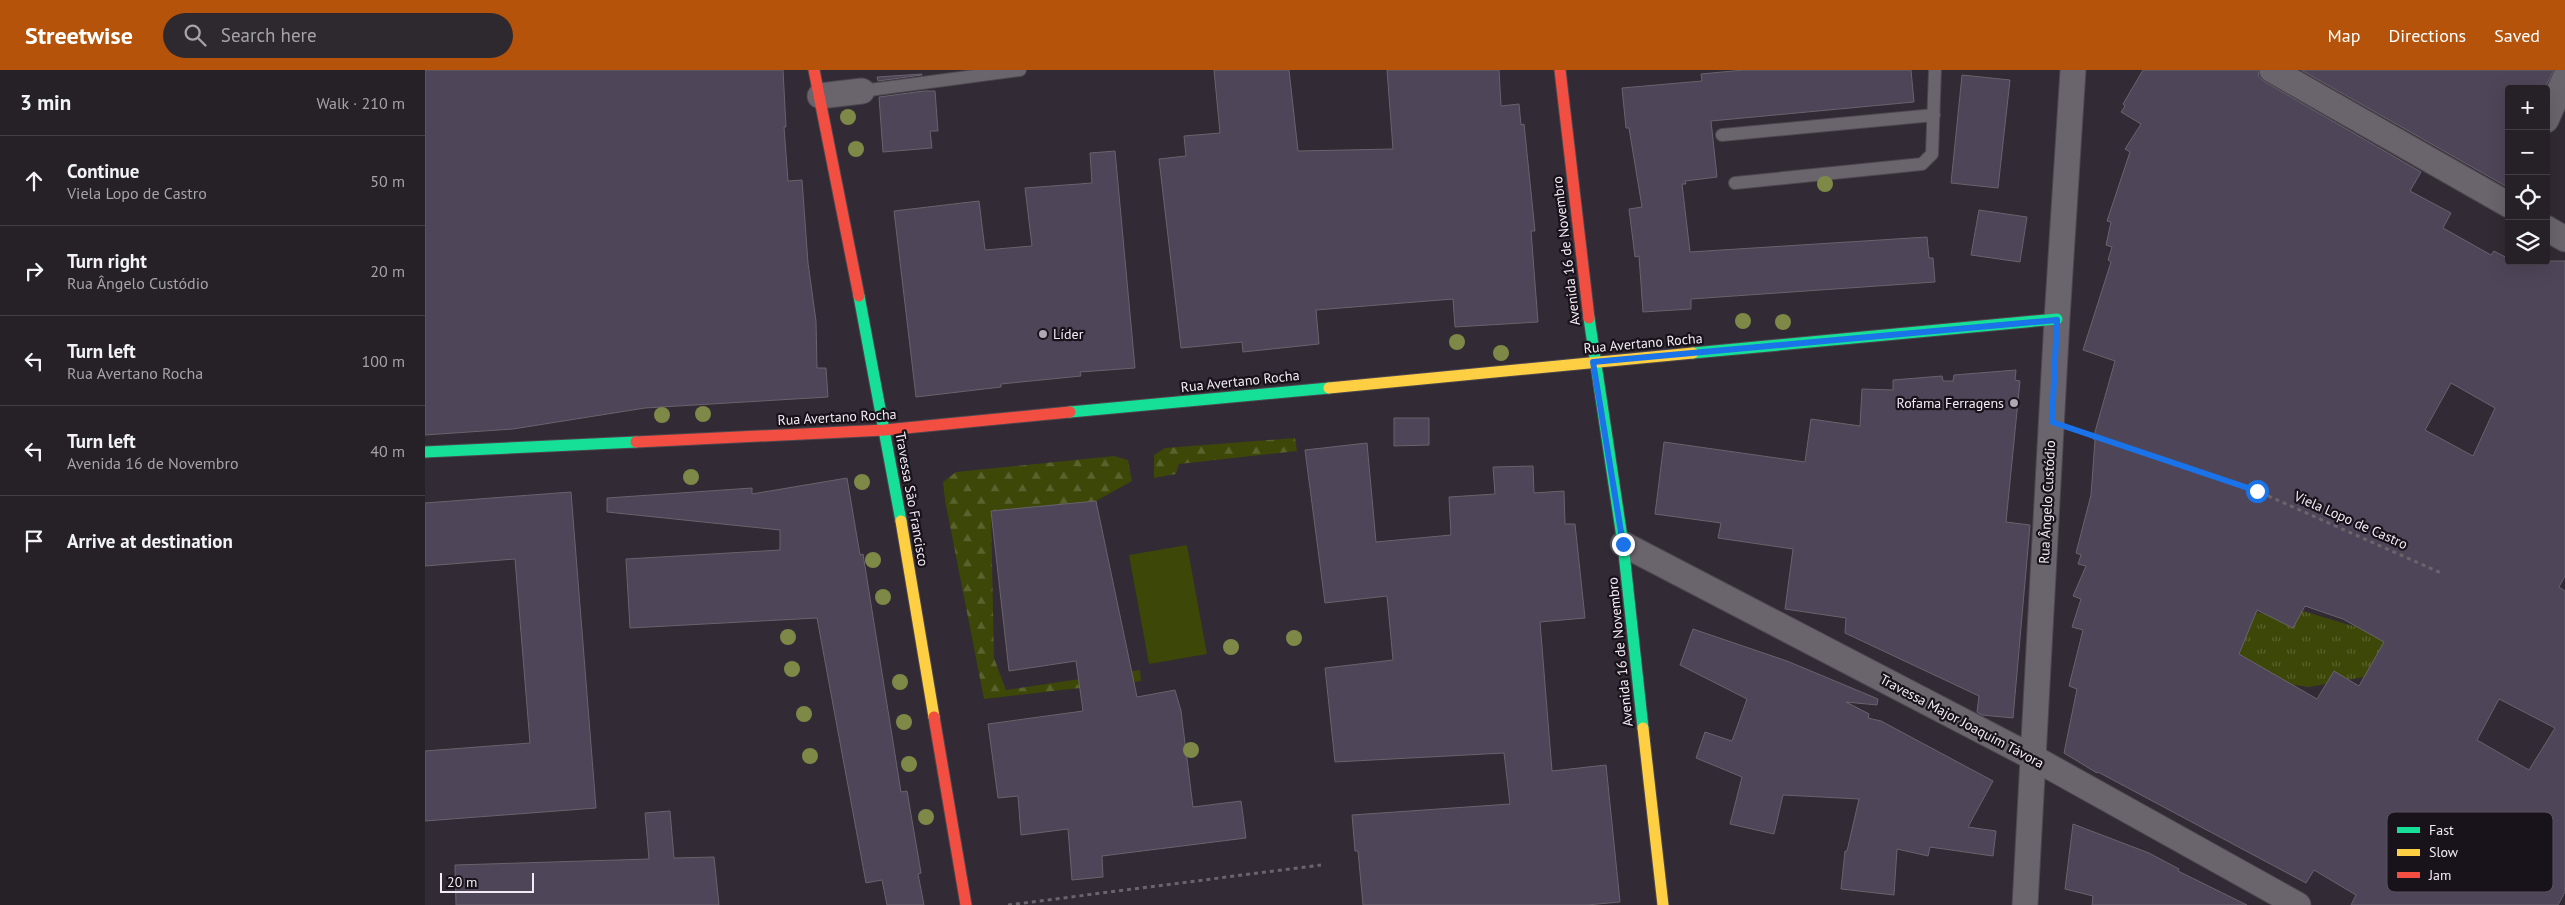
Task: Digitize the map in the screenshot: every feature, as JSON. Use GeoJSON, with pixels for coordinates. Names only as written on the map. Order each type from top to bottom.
{"type":"FeatureCollection","features":[{"type":"Feature","properties":{"kind":"street","name":"Travessa São Francisco"},"geometry":{"type":"LineString","coordinates":[[815,70],[885,430],[966,905]]}},
{"type":"Feature","properties":{"kind":"street","name":"Avenida 16 de Novembro"},"geometry":{"type":"LineString","coordinates":[[1559,70],[1593,362],[1623,544],[1663,905]]}},
{"type":"Feature","properties":{"kind":"street","name":"Rua Ângelo Custódio"},"geometry":{"type":"LineString","coordinates":[[2025,905],[2057,320],[2073,70]]}},
{"type":"Feature","properties":{"kind":"street"},"geometry":{"type":"LineString","coordinates":[[2272,70],[2505,203]]}},
{"type":"Feature","properties":{"kind":"street"},"geometry":{"type":"LineString","coordinates":[[2550,111],[2565,78]]}},
{"type":"Feature","properties":{"kind":"street"},"geometry":{"type":"LineString","coordinates":[[820,96],[862,91]]}},
{"type":"Feature","properties":{"kind":"street"},"geometry":{"type":"LineString","coordinates":[[2550,230],[2565,239]]}},
{"type":"Feature","properties":{"kind":"street","name":"Rua Avertano Rocha"},"geometry":{"type":"LineString","coordinates":[[425,452],[885,430],[1593,362],[2057,320]]}},
{"type":"Feature","properties":{"kind":"street","name":"Travessa Major Joaquim Távora"},"geometry":{"type":"LineString","coordinates":[[1623,544],[2034,758],[2298,905]]}},
{"type":"Feature","properties":{"kind":"lane"},"geometry":{"type":"LineString","coordinates":[[862,91],[987,72],[1019,70]]}},
{"type":"Feature","properties":{"kind":"lane"},"geometry":{"type":"LineString","coordinates":[[1735,183],[1918,165],[1932,154],[1935,70]]}},
{"type":"Feature","properties":{"kind":"lane"},"geometry":{"type":"LineString","coordinates":[[1722,135],[1934,115]]}},
{"type":"Feature","properties":{"kind":"path","name":"Viela Lopo de Castro"},"geometry":{"type":"LineString","coordinates":[[2052,422],[2257,491],[2441,573]]}},
{"type":"Feature","properties":{"kind":"path"},"geometry":{"type":"LineString","coordinates":[[1008,905],[1321,865]]}},
{"type":"Feature","properties":{"kind":"green space"},"geometry":{"type":"Polygon","coordinates":[[[1295,438],[1297,451],[1179,464],[1176,474],[1154,478],[1154,455],[1165,448],[1295,438]]]}},
{"type":"Feature","properties":{"kind":"green space"},"geometry":{"type":"Polygon","coordinates":[[[1114,456],[1128,460],[1132,481],[1096,501],[991,511],[994,658],[1006,690],[1140,670],[1141,681],[984,699],[943,482],[956,472],[1114,456]]]}},
{"type":"Feature","properties":{"kind":"green space"},"geometry":{"type":"Polygon","coordinates":[[[1187,545],[1207,654],[1149,664],[1129,555],[1187,545]]]}},
{"type":"Feature","properties":{"kind":"green space"},"geometry":{"type":"Polygon","coordinates":[[[2398,600],[2375,675],[2309,687],[2265,681],[2228,657],[2247,611],[2272,615],[2303,611],[2373,632],[2398,600]]]}},
{"type":"Feature","properties":{"kind":"building"},"geometry":{"type":"Polygon","coordinates":[[[425,70],[783,70],[786,127],[784,127],[788,181],[802,180],[808,263],[816,321],[817,368],[826,368],[828,397],[645,408],[513,429],[425,435],[425,70]]]}},
{"type":"Feature","properties":{"kind":"building"},"geometry":{"type":"Polygon","coordinates":[[[1214,70],[1289,70],[1298,151],[1393,149],[1387,70],[1499,70],[1501,106],[1519,104],[1521,125],[1524,124],[1535,231],[1531,231],[1538,322],[1455,327],[1453,299],[1316,310],[1319,344],[1243,352],[1242,342],[1181,348],[1159,159],[1186,156],[1184,136],[1220,133],[1214,70]]]}},
{"type":"Feature","properties":{"kind":"building"},"geometry":{"type":"Polygon","coordinates":[[[1744,70],[1911,70],[1914,102],[1711,121],[1717,177],[1685,181],[1686,184],[1682,184],[1690,252],[1927,237],[1929,258],[1933,258],[1935,282],[1691,299],[1691,309],[1643,312],[1639,256],[1635,257],[1629,209],[1642,207],[1629,128],[1626,128],[1622,88],[1702,81],[1701,74],[1744,70]]]}},
{"type":"Feature","properties":{"kind":"building"},"geometry":{"type":"Polygon","coordinates":[[[2143,70],[2258,70],[2259,77],[2265,82],[2421,172],[2410,191],[2451,213],[2443,228],[2491,255],[2494,251],[2505,257],[2505,265],[2550,265],[2550,261],[2565,261],[2565,576],[2559,587],[2565,591],[2565,892],[2558,905],[2351,905],[2356,895],[2314,870],[2306,883],[2097,773],[2064,753],[2077,689],[2069,686],[2083,630],[2072,627],[2081,599],[2073,596],[2086,566],[2078,564],[2081,555],[2076,553],[2091,495],[2095,440],[2093,439],[2115,361],[2083,350],[2111,262],[2108,260],[2112,247],[2106,245],[2111,222],[2107,221],[2130,152],[2125,149],[2141,124],[2121,112],[2125,106],[2123,104],[2143,70]],[[2451,383],[2425,430],[2473,456],[2495,408],[2451,383]],[[2305,606],[2293,628],[2257,610],[2239,654],[2317,699],[2334,671],[2359,686],[2384,642],[2343,619],[2305,606]],[[2499,699],[2477,740],[2529,770],[2555,728],[2499,699]]]}},
{"type":"Feature","properties":{"kind":"building"},"geometry":{"type":"Polygon","coordinates":[[[2301,70],[2554,70],[2546,85],[2505,85],[2505,186],[2301,70]]]}},
{"type":"Feature","properties":{"kind":"building"},"geometry":{"type":"Polygon","coordinates":[[[922,74],[878,81],[877,77],[922,74]]]}},
{"type":"Feature","properties":{"kind":"building"},"geometry":{"type":"Polygon","coordinates":[[[1962,75],[2010,80],[1998,188],[1951,183],[1962,75]]]}},
{"type":"Feature","properties":{"kind":"building"},"geometry":{"type":"Polygon","coordinates":[[[935,91],[938,131],[930,131],[932,148],[883,152],[879,97],[935,91]]]}},
{"type":"Feature","properties":{"kind":"building"},"geometry":{"type":"Polygon","coordinates":[[[1115,151],[1135,368],[1080,372],[1081,376],[1001,384],[1001,387],[916,397],[894,211],[979,201],[985,250],[1032,246],[1025,188],[1092,183],[1090,153],[1115,151]]]}},
{"type":"Feature","properties":{"kind":"building"},"geometry":{"type":"Polygon","coordinates":[[[1979,210],[2027,217],[2020,262],[1971,255],[1979,210]]]}},
{"type":"Feature","properties":{"kind":"building"},"geometry":{"type":"Polygon","coordinates":[[[2016,370],[2015,380],[2020,381],[2006,522],[2030,525],[2013,718],[1982,715],[1977,712],[1979,696],[1845,633],[1846,618],[1785,609],[1793,549],[1718,538],[1721,523],[1655,514],[1664,442],[1805,462],[1811,419],[1860,426],[1862,389],[1893,390],[1893,380],[1942,376],[1943,381],[1953,381],[1954,375],[2016,370]]]}},
{"type":"Feature","properties":{"kind":"building"},"geometry":{"type":"Polygon","coordinates":[[[1394,418],[1429,418],[1429,445],[1394,446],[1394,418]]]}},
{"type":"Feature","properties":{"kind":"building"},"geometry":{"type":"Polygon","coordinates":[[[1367,443],[1376,542],[1451,535],[1449,497],[1495,494],[1493,467],[1533,466],[1534,493],[1564,491],[1565,524],[1575,524],[1585,618],[1540,622],[1552,771],[1606,765],[1620,902],[1587,905],[1363,905],[1358,851],[1355,851],[1352,815],[1510,804],[1504,753],[1335,762],[1325,668],[1393,660],[1387,596],[1325,603],[1305,450],[1367,443]]]}},
{"type":"Feature","properties":{"kind":"building"},"geometry":{"type":"Polygon","coordinates":[[[847,478],[860,555],[863,554],[901,792],[907,791],[921,873],[918,874],[924,905],[887,905],[882,880],[866,883],[817,618],[630,628],[626,559],[780,550],[780,530],[607,512],[607,498],[752,488],[752,494],[847,478]]]}},
{"type":"Feature","properties":{"kind":"building"},"geometry":{"type":"Polygon","coordinates":[[[571,492],[596,808],[425,821],[425,751],[530,743],[515,559],[425,566],[425,503],[571,492]]]}},
{"type":"Feature","properties":{"kind":"building"},"geometry":{"type":"Polygon","coordinates":[[[1096,501],[1137,697],[1175,690],[1181,711],[1193,807],[1241,801],[1246,838],[1102,856],[1103,877],[1072,880],[1068,829],[1021,835],[1018,796],[998,798],[988,724],[1083,711],[1076,661],[1009,671],[991,511],[1096,501]]]}},
{"type":"Feature","properties":{"kind":"building"},"geometry":{"type":"Polygon","coordinates":[[[1693,629],[1787,661],[1878,699],[1877,705],[1846,702],[1869,714],[1868,718],[1881,721],[1993,781],[1968,827],[1996,831],[1993,856],[1930,847],[1928,856],[1897,849],[1894,895],[1841,889],[1845,851],[1847,851],[1859,799],[1783,795],[1774,834],[1730,824],[1742,777],[1696,758],[1705,732],[1732,741],[1747,699],[1680,665],[1693,629]]]}},
{"type":"Feature","properties":{"kind":"building"},"geometry":{"type":"Polygon","coordinates":[[[670,811],[674,858],[714,857],[719,905],[456,905],[455,865],[649,859],[645,813],[670,811]]]}},
{"type":"Feature","properties":{"kind":"building"},"geometry":{"type":"Polygon","coordinates":[[[2073,824],[2149,853],[2179,869],[2178,871],[2247,905],[2092,905],[2093,896],[2065,889],[2073,824]]]}},
{"type":"Feature","properties":{"kind":"traffic: fast"},"geometry":{"type":"LineString","coordinates":[[859,296],[901,521]]}},
{"type":"Feature","properties":{"kind":"traffic: fast"},"geometry":{"type":"LineString","coordinates":[[1589,318],[1623,544],[1643,728]]}},
{"type":"Feature","properties":{"kind":"traffic: fast"},"geometry":{"type":"LineString","coordinates":[[1693,353],[2057,319]]}},
{"type":"Feature","properties":{"kind":"traffic: fast"},"geometry":{"type":"LineString","coordinates":[[1070,412],[1329,388]]}},
{"type":"Feature","properties":{"kind":"traffic: fast"},"geometry":{"type":"LineString","coordinates":[[425,452],[636,442]]}},
{"type":"Feature","properties":{"kind":"traffic: slow"},"geometry":{"type":"LineString","coordinates":[[1329,388],[1693,353]]}},
{"type":"Feature","properties":{"kind":"traffic: slow"},"geometry":{"type":"LineString","coordinates":[[901,521],[934,717]]}},
{"type":"Feature","properties":{"kind":"traffic: slow"},"geometry":{"type":"LineString","coordinates":[[1643,728],[1663,905]]}},
{"type":"Feature","properties":{"kind":"traffic: jam"},"geometry":{"type":"LineString","coordinates":[[814,70],[859,296]]}},
{"type":"Feature","properties":{"kind":"traffic: jam"},"geometry":{"type":"LineString","coordinates":[[1560,70],[1589,318]]}},
{"type":"Feature","properties":{"kind":"traffic: jam"},"geometry":{"type":"LineString","coordinates":[[636,442],[885,430],[1070,412]]}},
{"type":"Feature","properties":{"kind":"traffic: jam"},"geometry":{"type":"LineString","coordinates":[[934,717],[966,905]]}},
{"type":"Feature","properties":{"kind":"place","name":"Líder"},"geometry":{"type":"Point","coordinates":[1043,334]}},
{"type":"Feature","properties":{"kind":"place","name":"Rofama Ferragens"},"geometry":{"type":"Point","coordinates":[2014,403]}},
{"type":"Feature","properties":{"kind":"route"},"geometry":{"type":"LineString","coordinates":[[1623,544],[1593,362],[2057,320],[2052,422],[2257,491]]}}]}
